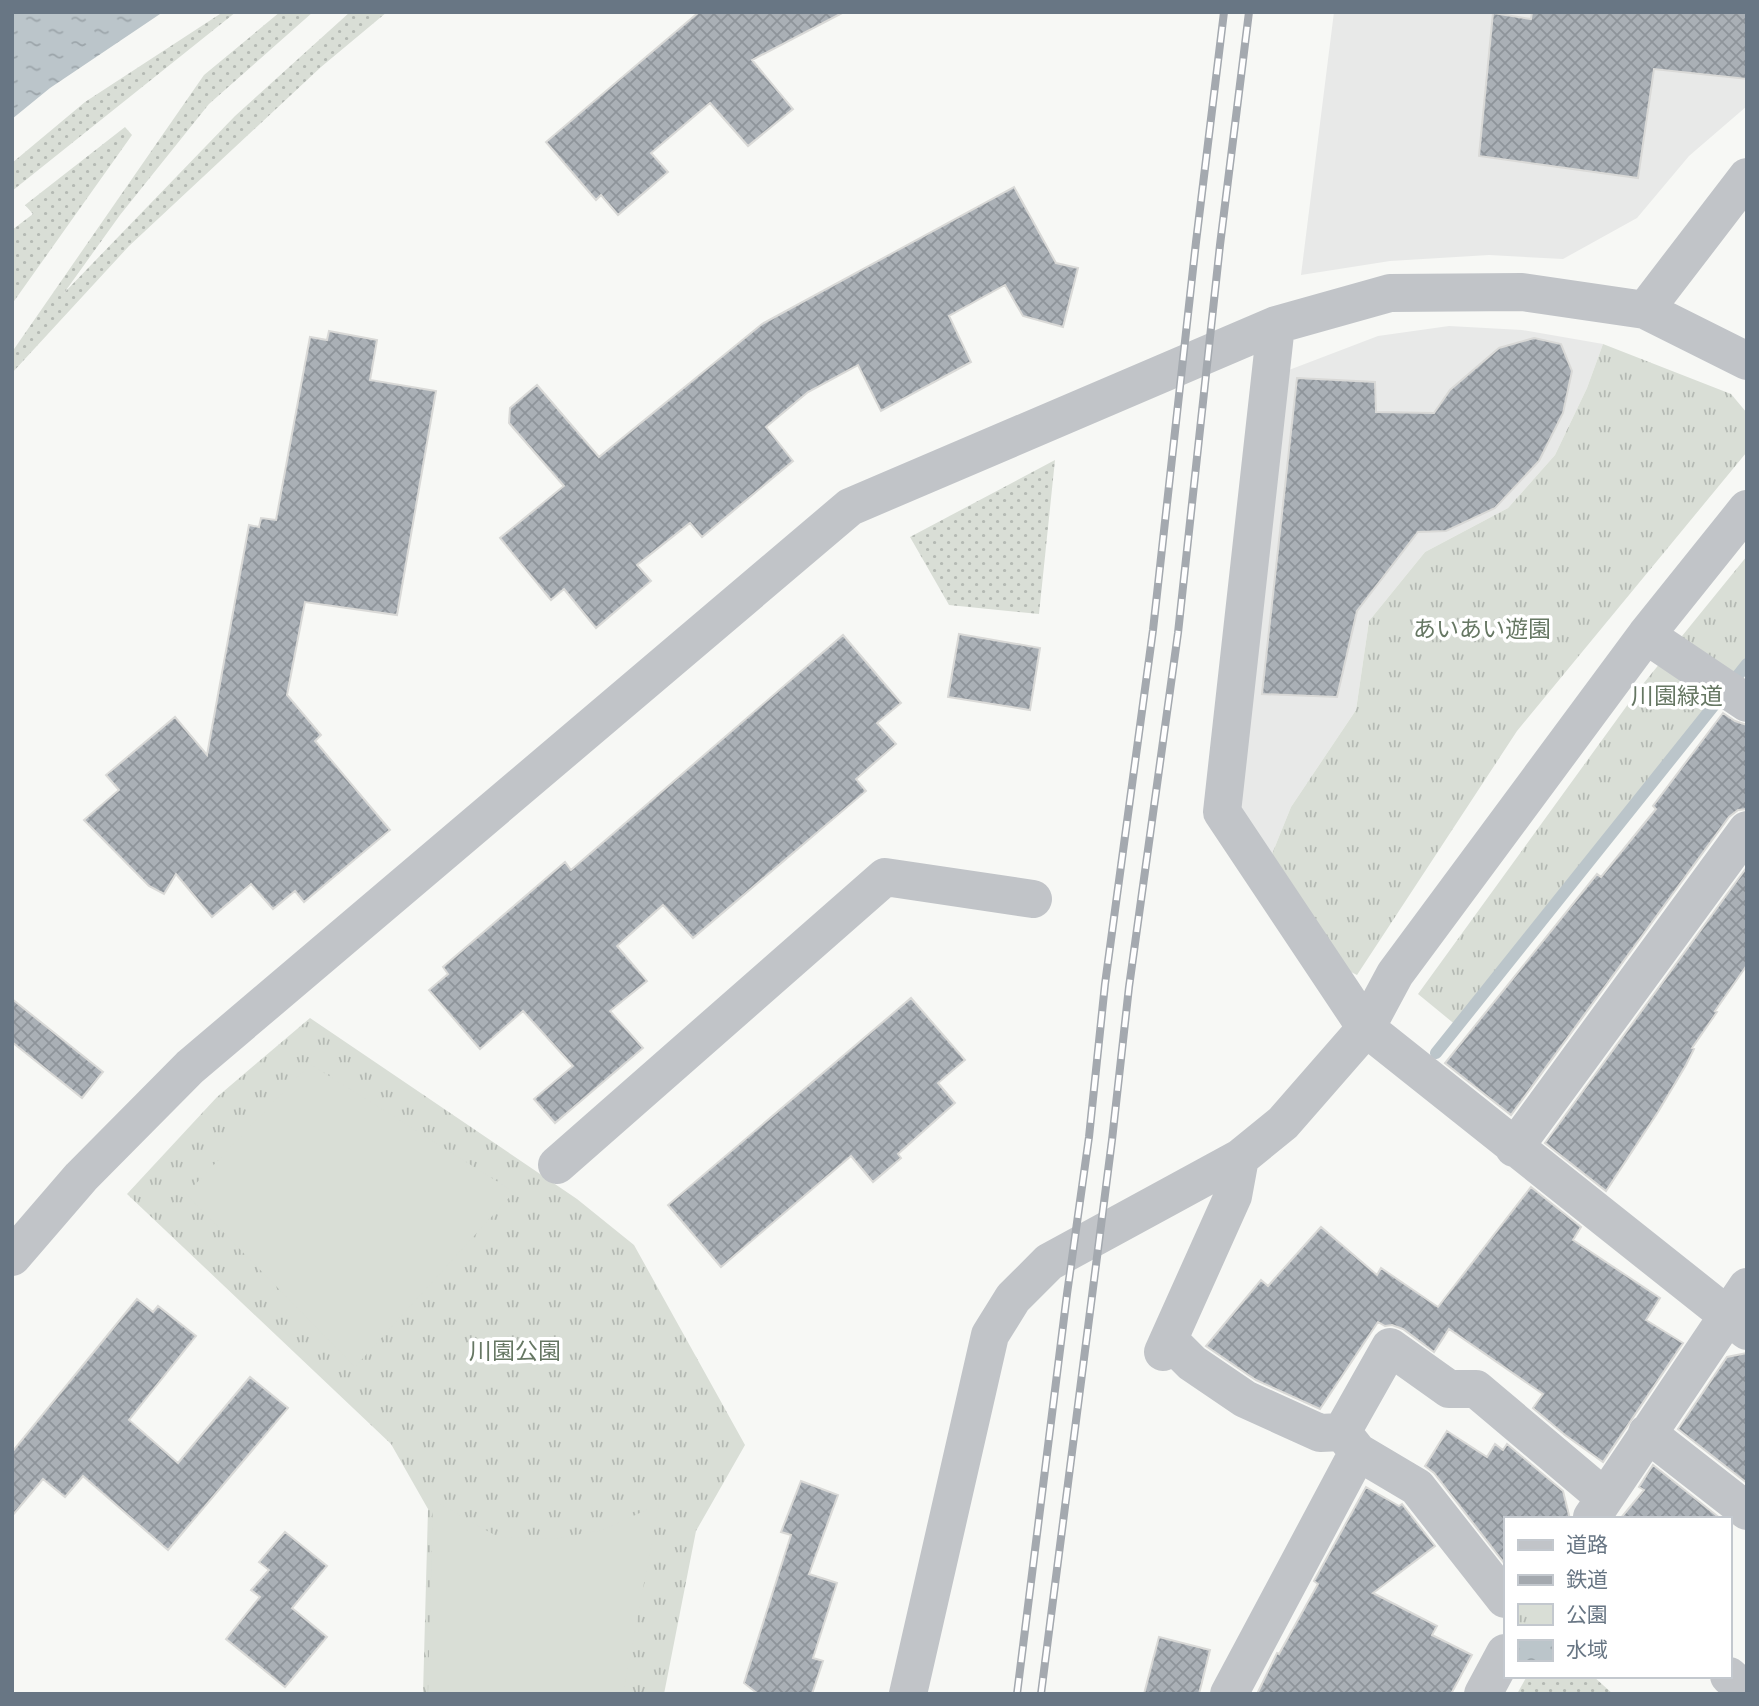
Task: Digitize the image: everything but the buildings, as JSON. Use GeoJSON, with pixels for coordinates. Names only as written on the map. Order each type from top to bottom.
{"type":"FeatureCollection","features":[{"type":"Feature","properties":{"kind":"street"},"geometry":{"type":"LineString","coordinates":[[1645,310],[1747,177]]}},
{"type":"Feature","properties":{"kind":"street"},"geometry":{"type":"LineString","coordinates":[[12,1257],[81,1177],[190,1067],[850,507],[1276,325],[1390,293],[1522,292],[1645,310],[1747,361]]}},
{"type":"Feature","properties":{"kind":"street"},"geometry":{"type":"LineString","coordinates":[[1229,1694],[1350,1442],[1390,1347],[1449,1389],[1476,1389],[1598,1508],[1647,1433],[1741,1312],[1514,1148],[1366,1028],[1222,812],[1276,325]]}},
{"type":"Feature","properties":{"kind":"street"},"geometry":{"type":"LineString","coordinates":[[908,1694],[990,1335],[1013,1298],[1049,1262],[1241,1158],[1283,1123],[1366,1028],[1395,974],[1646,635],[1747,509]]}},
{"type":"Feature","properties":{"kind":"street"},"geometry":{"type":"LineString","coordinates":[[1646,635],[1747,703]]}},
{"type":"Feature","properties":{"kind":"street"},"geometry":{"type":"LineString","coordinates":[[1514,1148],[1747,830]]}},
{"type":"Feature","properties":{"kind":"street"},"geometry":{"type":"LineString","coordinates":[[557,1165],[885,877],[1033,900]]}},
{"type":"Feature","properties":{"kind":"street"},"geometry":{"type":"LineString","coordinates":[[1241,1158],[1233,1195],[1166,1346],[1245,1399],[1320,1433],[1350,1442],[1417,1487],[1504,1598]]}},
{"type":"Feature","properties":{"kind":"street"},"geometry":{"type":"LineString","coordinates":[[1647,1433],[1747,1511]]}},
{"type":"Feature","properties":{"kind":"street"},"geometry":{"type":"LineString","coordinates":[[1483,1694],[1504,1655]]}},
{"type":"Feature","properties":{"kind":"street"},"geometry":{"type":"LineString","coordinates":[[1731,1678],[1747,1692]]}},
{"type":"Feature","properties":{"kind":"shaded area"},"geometry":{"type":"Polygon","coordinates":[[[1334,12],[1747,12],[1747,106],[1689,156],[1637,218],[1563,259],[1489,255],[1390,261],[1301,275],[1334,12]]]}},
{"type":"Feature","properties":{"kind":"shaded area"},"geometry":{"type":"Polygon","coordinates":[[[1449,326],[1522,330],[1603,344],[1587,388],[1555,455],[1508,508],[1425,552],[1369,621],[1356,710],[1291,807],[1268,864],[1236,808],[1289,370],[1378,336],[1449,326]]]}},
{"type":"Feature","properties":{"kind":"green space"},"geometry":{"type":"Polygon","coordinates":[[[223,12],[236,12],[12,191],[12,163],[85,102],[223,12]]]}},
{"type":"Feature","properties":{"kind":"green space"},"geometry":{"type":"Polygon","coordinates":[[[280,12],[313,12],[209,104],[120,215],[64,293],[235,116],[350,12],[387,12],[321,67],[129,246],[12,373],[12,352],[204,75],[280,12]]]}},
{"type":"Feature","properties":{"kind":"green space"},"geometry":{"type":"Polygon","coordinates":[[[125,127],[132,135],[12,304],[12,230],[33,214],[25,205],[125,127]]]}},
{"type":"Feature","properties":{"kind":"green space","name":"あいあい遊園"},"geometry":{"type":"Polygon","coordinates":[[[1603,344],[1731,394],[1747,413],[1746,453],[1517,731],[1357,975],[1333,963],[1268,864],[1291,807],[1356,710],[1369,621],[1425,552],[1508,508],[1555,455],[1587,388],[1603,344]]]}},
{"type":"Feature","properties":{"kind":"green space"},"geometry":{"type":"Polygon","coordinates":[[[1055,460],[1039,614],[949,605],[910,537],[1055,460]]]}},
{"type":"Feature","properties":{"kind":"green space","name":"川園緑道"},"geometry":{"type":"Polygon","coordinates":[[[1747,556],[1747,664],[1457,1026],[1418,994],[1639,689],[1747,556]]]}},
{"type":"Feature","properties":{"kind":"green space","name":"川園公園"},"geometry":{"type":"Polygon","coordinates":[[[310,1018],[577,1199],[634,1245],[745,1445],[696,1531],[664,1694],[423,1694],[428,1509],[391,1444],[127,1194],[217,1097],[310,1018]]]}},
{"type":"Feature","properties":{"kind":"green space"},"geometry":{"type":"Polygon","coordinates":[[[310,1064],[514,1192],[355,1367],[186,1194],[310,1064]]]}},
{"type":"Feature","properties":{"kind":"green space"},"geometry":{"type":"Polygon","coordinates":[[[433,1500],[498,1537],[554,1539],[603,1530],[659,1504],[623,1694],[428,1694],[433,1500]]]}},
{"type":"Feature","properties":{"kind":"green space"},"geometry":{"type":"Polygon","coordinates":[[[1526,1678],[1595,1678],[1613,1694],[1517,1694],[1526,1678]]]}},
{"type":"Feature","properties":{"kind":"water"},"geometry":{"type":"Polygon","coordinates":[[[12,12],[163,12],[50,88],[12,119],[12,12]]]}},
{"type":"Feature","properties":{"kind":"waterway"},"geometry":{"type":"LineString","coordinates":[[1436,1053],[1747,664]]}},
{"type":"Feature","properties":{"kind":"railway"},"geometry":{"type":"LineString","coordinates":[[1017,1694],[1089,1137],[1105,984],[1153,630],[1224,12]]}},
{"type":"Feature","properties":{"kind":"railway"},"geometry":{"type":"LineString","coordinates":[[1041,1694],[1129,987],[1178,633],[1220,245],[1249,12]]}}]}
